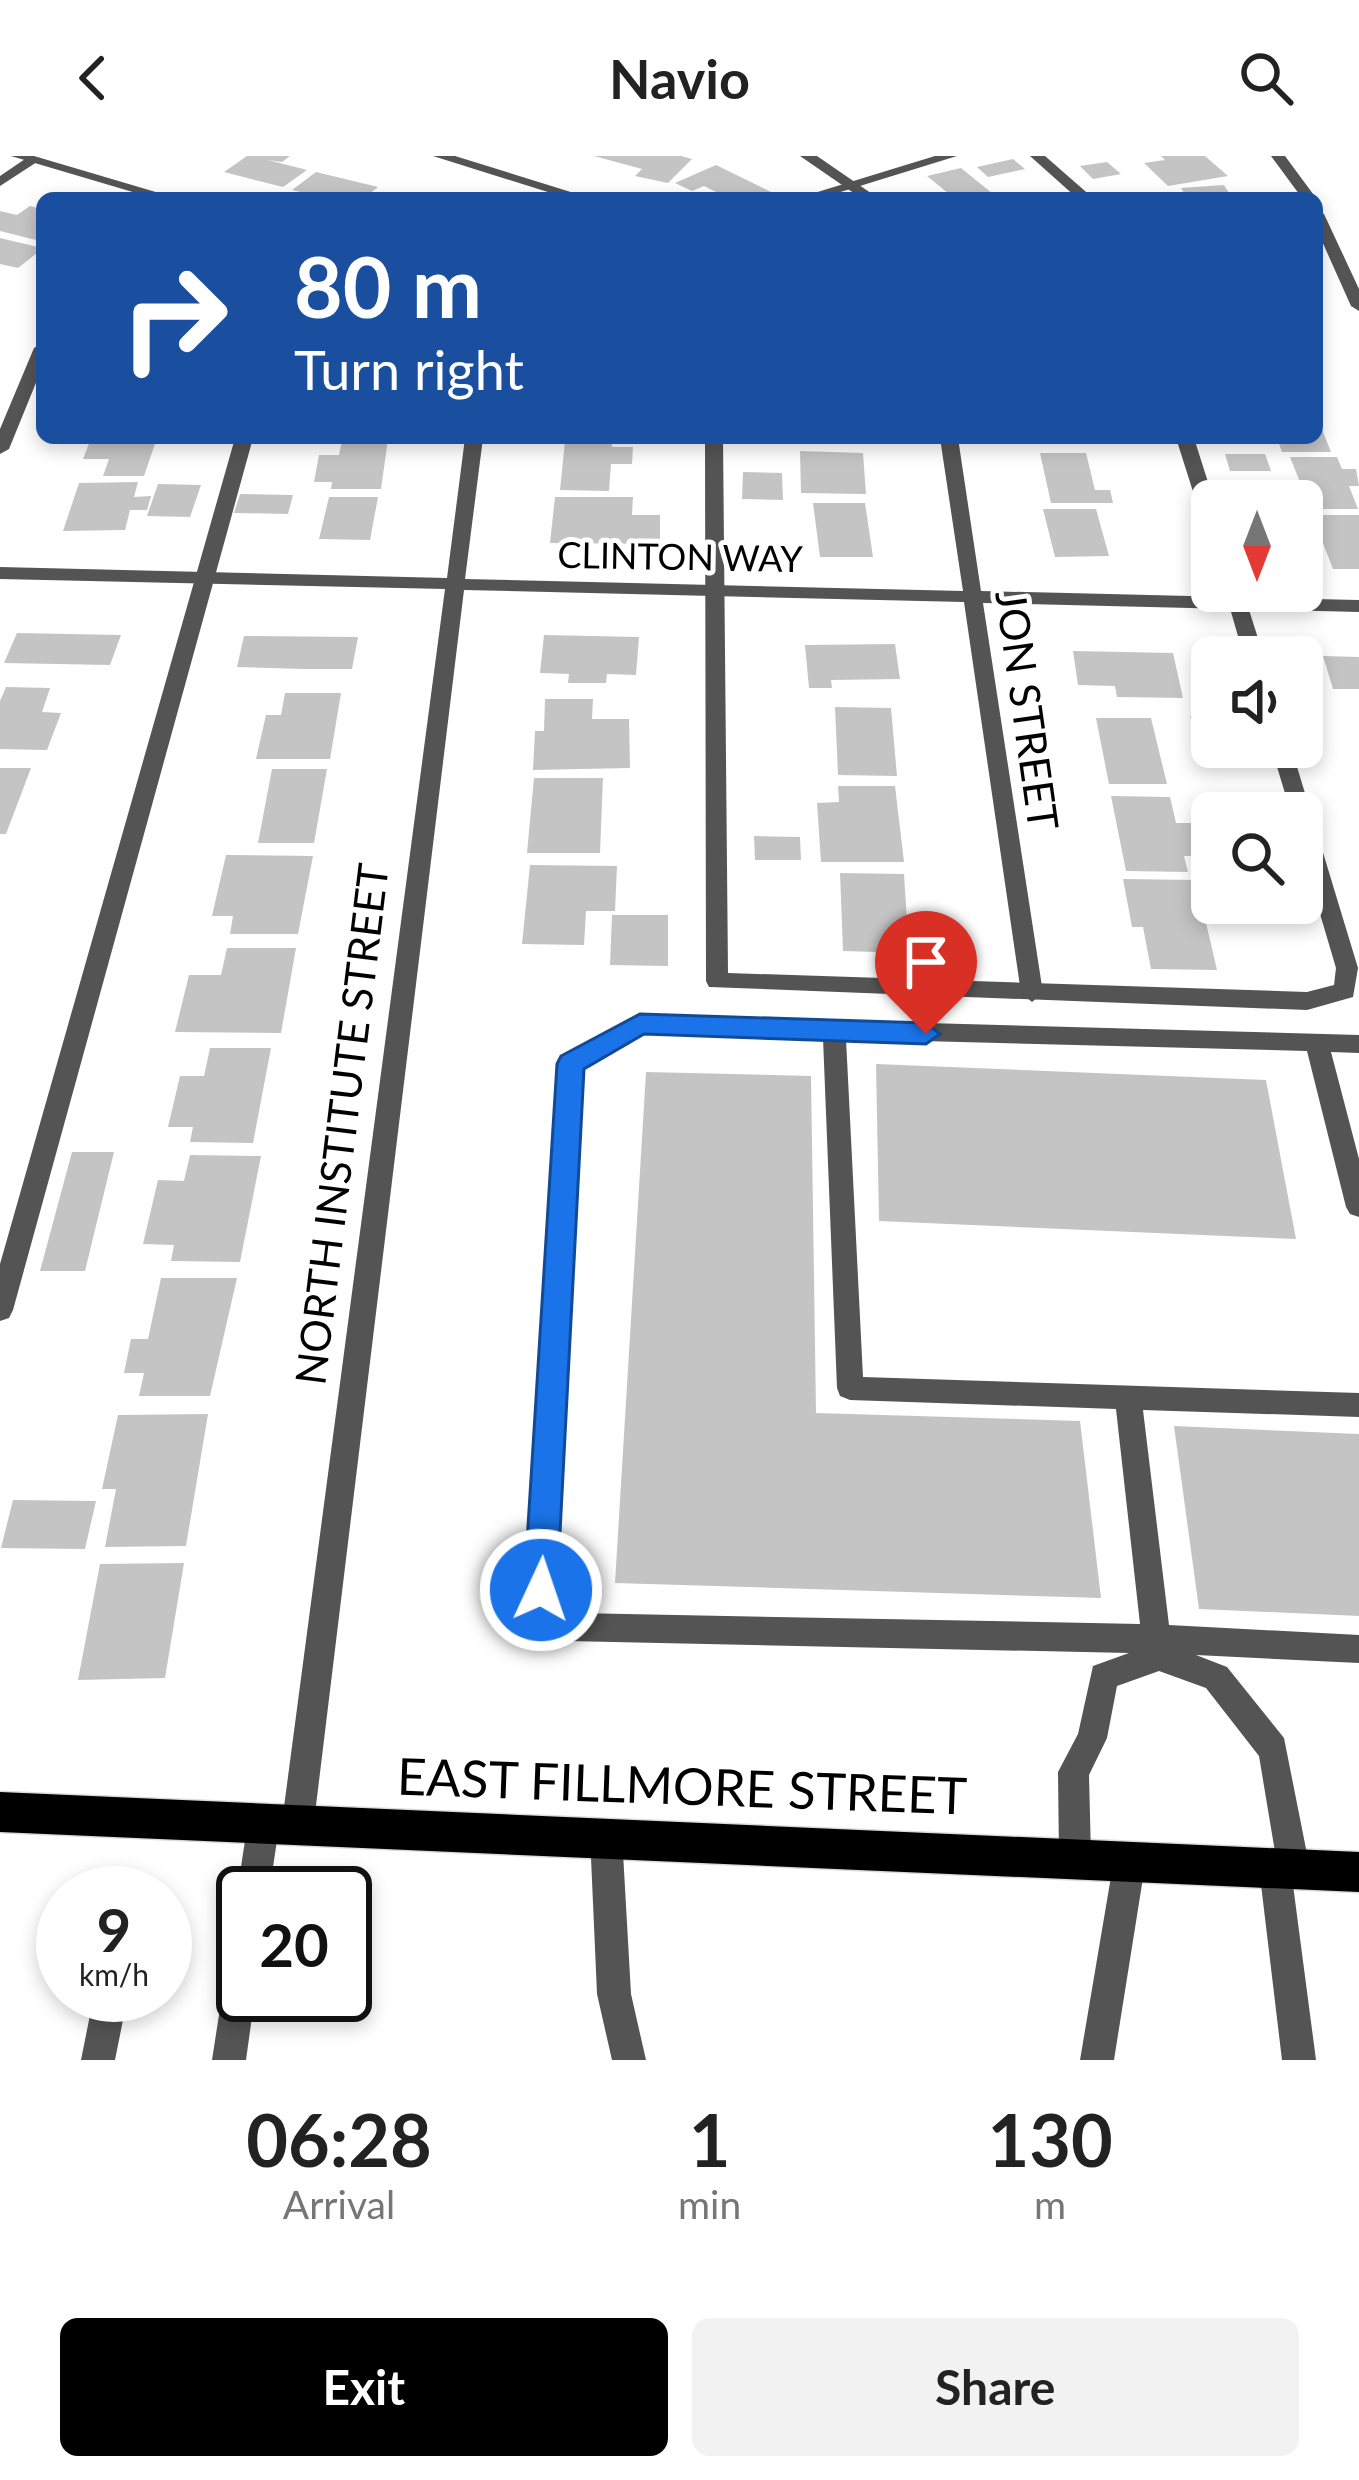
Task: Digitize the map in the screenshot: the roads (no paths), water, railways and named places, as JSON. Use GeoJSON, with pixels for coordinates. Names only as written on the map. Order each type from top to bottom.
{"type":"FeatureCollection","features":[{"type":"Feature","properties":{"kind":"main road","name":"EAST FILLMORE STREET"},"geometry":{"type":"LineString","coordinates":[[0,1812],[606,1835],[1359,1872]]}},
{"type":"Feature","properties":{"kind":"street"},"geometry":{"type":"LineString","coordinates":[[440,156],[563,192]]}},
{"type":"Feature","properties":{"kind":"street"},"geometry":{"type":"LineString","coordinates":[[807,156],[865,192]]}},
{"type":"Feature","properties":{"kind":"street"},"geometry":{"type":"LineString","coordinates":[[825,192],[950,156]]}},
{"type":"Feature","properties":{"kind":"street"},"geometry":{"type":"LineString","coordinates":[[1037,156],[1079,192]]}},
{"type":"Feature","properties":{"kind":"street"},"geometry":{"type":"LineString","coordinates":[[1278,156],[1305,192]]}},
{"type":"Feature","properties":{"kind":"street"},"geometry":{"type":"LineString","coordinates":[[0,182],[25,158],[147,192]]}},
{"type":"Feature","properties":{"kind":"street"},"geometry":{"type":"LineString","coordinates":[[1323,227],[1359,306]]}},
{"type":"Feature","properties":{"kind":"street"},"geometry":{"type":"LineString","coordinates":[[0,449],[36,362]]}},
{"type":"Feature","properties":{"kind":"street"},"geometry":{"type":"LineString","coordinates":[[0,1310],[242,444]]}},
{"type":"Feature","properties":{"kind":"street","name":"NORTH INSTITUTE STREET"},"geometry":{"type":"LineString","coordinates":[[264,1866],[281,1822],[473,444]]}},
{"type":"Feature","properties":{"kind":"street"},"geometry":{"type":"LineString","coordinates":[[714,444],[717,981],[1307,1001],[1345,991],[1348,968],[1323,887]]}},
{"type":"Feature","properties":{"kind":"street","name":"JON STREET"},"geometry":{"type":"LineString","coordinates":[[950,444],[1032,993]]}},
{"type":"Feature","properties":{"kind":"street"},"geometry":{"type":"LineString","coordinates":[[1187,444],[1198,480]]}},
{"type":"Feature","properties":{"kind":"street","name":"CLINTON WAY"},"geometry":{"type":"LineString","coordinates":[[0,572],[976,596],[1191,597]]}},
{"type":"Feature","properties":{"kind":"street","name":"CLINTON WAY"},"geometry":{"type":"LineString","coordinates":[[1323,604],[1359,607]]}},
{"type":"Feature","properties":{"kind":"street"},"geometry":{"type":"LineString","coordinates":[[1359,1045],[640,1024],[571,1064],[541,1590],[567,1627],[1157,1648],[1359,1649]]}},
{"type":"Feature","properties":{"kind":"street"},"geometry":{"type":"LineString","coordinates":[[834,1029],[850,1388],[1359,1405]]}},
{"type":"Feature","properties":{"kind":"street"},"geometry":{"type":"LineString","coordinates":[[1317,1043],[1359,1207]]}},
{"type":"Feature","properties":{"kind":"street"},"geometry":{"type":"LineString","coordinates":[[1128,1397],[1157,1648]]}},
{"type":"Feature","properties":{"kind":"street"},"geometry":{"type":"LineString","coordinates":[[1075,1856],[1072,1772],[1092,1738],[1104,1676],[1157,1648]]}},
{"type":"Feature","properties":{"kind":"street"},"geometry":{"type":"LineString","coordinates":[[1157,1648],[1216,1677],[1273,1749],[1299,2060]]}},
{"type":"Feature","properties":{"kind":"street"},"geometry":{"type":"LineString","coordinates":[[606,1835],[614,1994],[628,2060]]}},
{"type":"Feature","properties":{"kind":"street"},"geometry":{"type":"LineString","coordinates":[[1097,2060],[1130,1859]]}},
{"type":"Feature","properties":{"kind":"street"},"geometry":{"type":"LineString","coordinates":[[98,2060],[106,2022]]}},
{"type":"Feature","properties":{"kind":"street"},"geometry":{"type":"LineString","coordinates":[[229,2060],[234,2022]]}}]}
